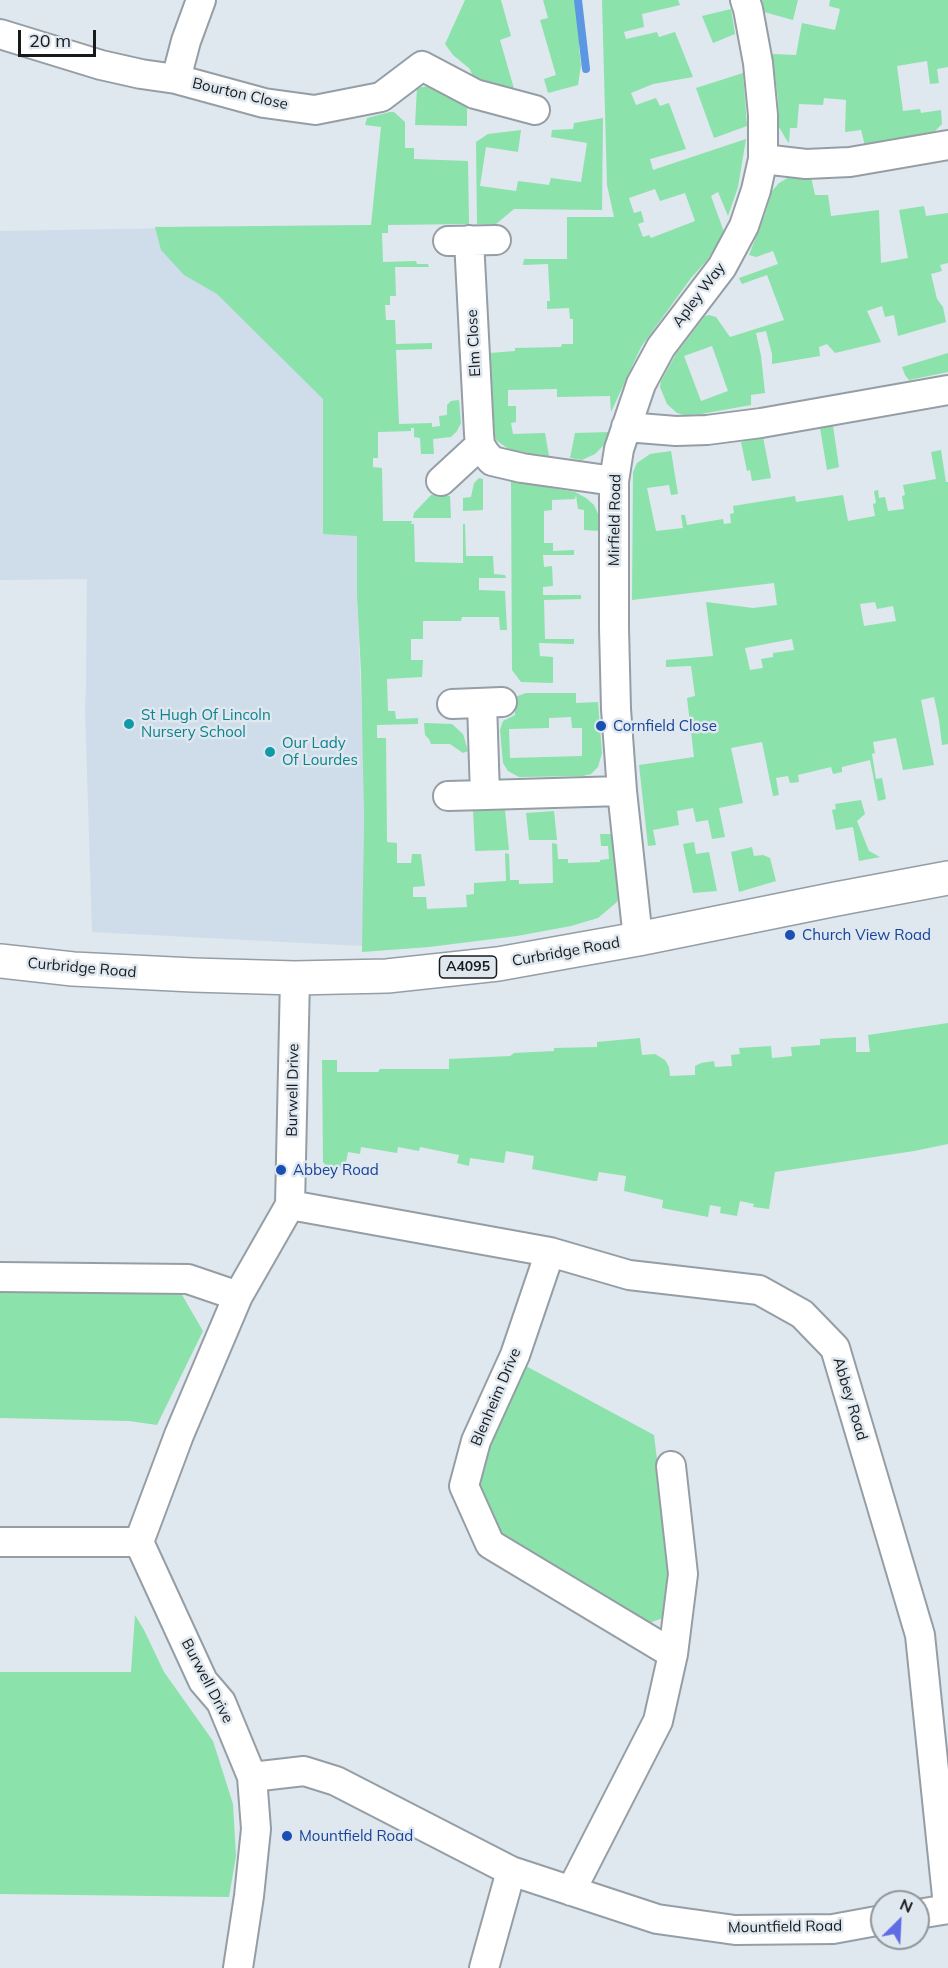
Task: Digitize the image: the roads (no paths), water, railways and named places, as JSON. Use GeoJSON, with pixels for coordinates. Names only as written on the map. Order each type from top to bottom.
{"type":"FeatureCollection","features":[{"type":"Feature","properties":{"kind":"main road","name":"Curbridge Road"},"geometry":{"type":"LineString","coordinates":[[0,961],[73,969],[193,975],[295,978],[387,976],[498,964],[948,878]]}},
{"type":"Feature","properties":{"kind":"street","name":"Bourton Close"},"geometry":{"type":"LineString","coordinates":[[176,79],[186,41],[201,0]]}},
{"type":"Feature","properties":{"kind":"street","name":"Apley Way"},"geometry":{"type":"LineString","coordinates":[[626,427],[641,384],[661,347],[722,267],[738,239],[753,200],[763,159],[763,115],[759,74],[745,0]]}},
{"type":"Feature","properties":{"kind":"street","name":"Bourton Close"},"geometry":{"type":"LineString","coordinates":[[0,34],[101,65],[176,79],[264,103],[315,110],[381,98],[422,66],[475,94],[535,110]]}},
{"type":"Feature","properties":{"kind":"street"},"geometry":{"type":"LineString","coordinates":[[763,159],[806,164],[850,162],[948,145]]}},
{"type":"Feature","properties":{"kind":"street","name":"Elm Close"},"geometry":{"type":"LineString","coordinates":[[471,240],[480,445]]}},
{"type":"Feature","properties":{"kind":"street"},"geometry":{"type":"LineString","coordinates":[[626,427],[676,431],[707,430],[761,423],[948,390]]}},
{"type":"Feature","properties":{"kind":"street","name":"Mirfield Road"},"geometry":{"type":"LineString","coordinates":[[626,427],[619,449],[614,481],[614,628],[616,709],[622,791],[638,939]]}},
{"type":"Feature","properties":{"kind":"street"},"geometry":{"type":"LineString","coordinates":[[441,481],[480,445],[492,461],[614,481]]}},
{"type":"Feature","properties":{"kind":"street"},"geometry":{"type":"LineString","coordinates":[[452,704],[492,702],[485,795]]}},
{"type":"Feature","properties":{"kind":"street"},"geometry":{"type":"LineString","coordinates":[[448,796],[622,791]]}},
{"type":"Feature","properties":{"kind":"street","name":"Burwell Drive"},"geometry":{"type":"LineString","coordinates":[[238,1968],[256,1829],[252,1777],[221,1702],[203,1681],[139,1542],[179,1435],[238,1296],[290,1204],[295,978]]}},
{"type":"Feature","properties":{"kind":"street","name":"Abbey Road"},"geometry":{"type":"LineString","coordinates":[[290,1204],[550,1252],[629,1275],[759,1290],[802,1314],[835,1348],[920,1635],[948,1908]]}},
{"type":"Feature","properties":{"kind":"street","name":"Blenheim Drive"},"geometry":{"type":"LineString","coordinates":[[550,1252],[515,1355],[476,1441],[464,1486],[490,1544],[673,1654]]}},
{"type":"Feature","properties":{"kind":"street"},"geometry":{"type":"LineString","coordinates":[[0,1277],[188,1279],[238,1296]]}},
{"type":"Feature","properties":{"kind":"street"},"geometry":{"type":"LineString","coordinates":[[571,1891],[658,1721],[673,1654],[683,1575],[671,1466]]}},
{"type":"Feature","properties":{"kind":"street"},"geometry":{"type":"LineString","coordinates":[[0,1542],[139,1542]]}},
{"type":"Feature","properties":{"kind":"street","name":"Mountfield Road"},"geometry":{"type":"LineString","coordinates":[[252,1777],[304,1771],[336,1781],[511,1871],[657,1919],[735,1930],[833,1929],[870,1922]]}},
{"type":"Feature","properties":{"kind":"street"},"geometry":{"type":"LineString","coordinates":[[484,1968],[511,1871]]}},
{"type":"Feature","properties":{"kind":"street"},"geometry":{"type":"LineString","coordinates":[[930,1912],[948,1908]]}},
{"type":"Feature","properties":{"kind":"waterway"},"geometry":{"type":"LineString","coordinates":[[578,0],[586,69]]}},
{"type":"Feature","properties":{"kind":"place","name":"St Hugh Of Lincoln Nursery School"},"geometry":{"type":"Point","coordinates":[129,724]}},
{"type":"Feature","properties":{"kind":"place","name":"Cornfield Close"},"geometry":{"type":"Point","coordinates":[601,726]}},
{"type":"Feature","properties":{"kind":"place","name":"Our Lady Of Lourdes"},"geometry":{"type":"Point","coordinates":[270,752]}},
{"type":"Feature","properties":{"kind":"place","name":"Church View Road"},"geometry":{"type":"Point","coordinates":[790,935]}},
{"type":"Feature","properties":{"kind":"place","name":"Abbey Road"},"geometry":{"type":"Point","coordinates":[281,1170]}},
{"type":"Feature","properties":{"kind":"place","name":"Mountfield Road"},"geometry":{"type":"Point","coordinates":[287,1836]}}]}
